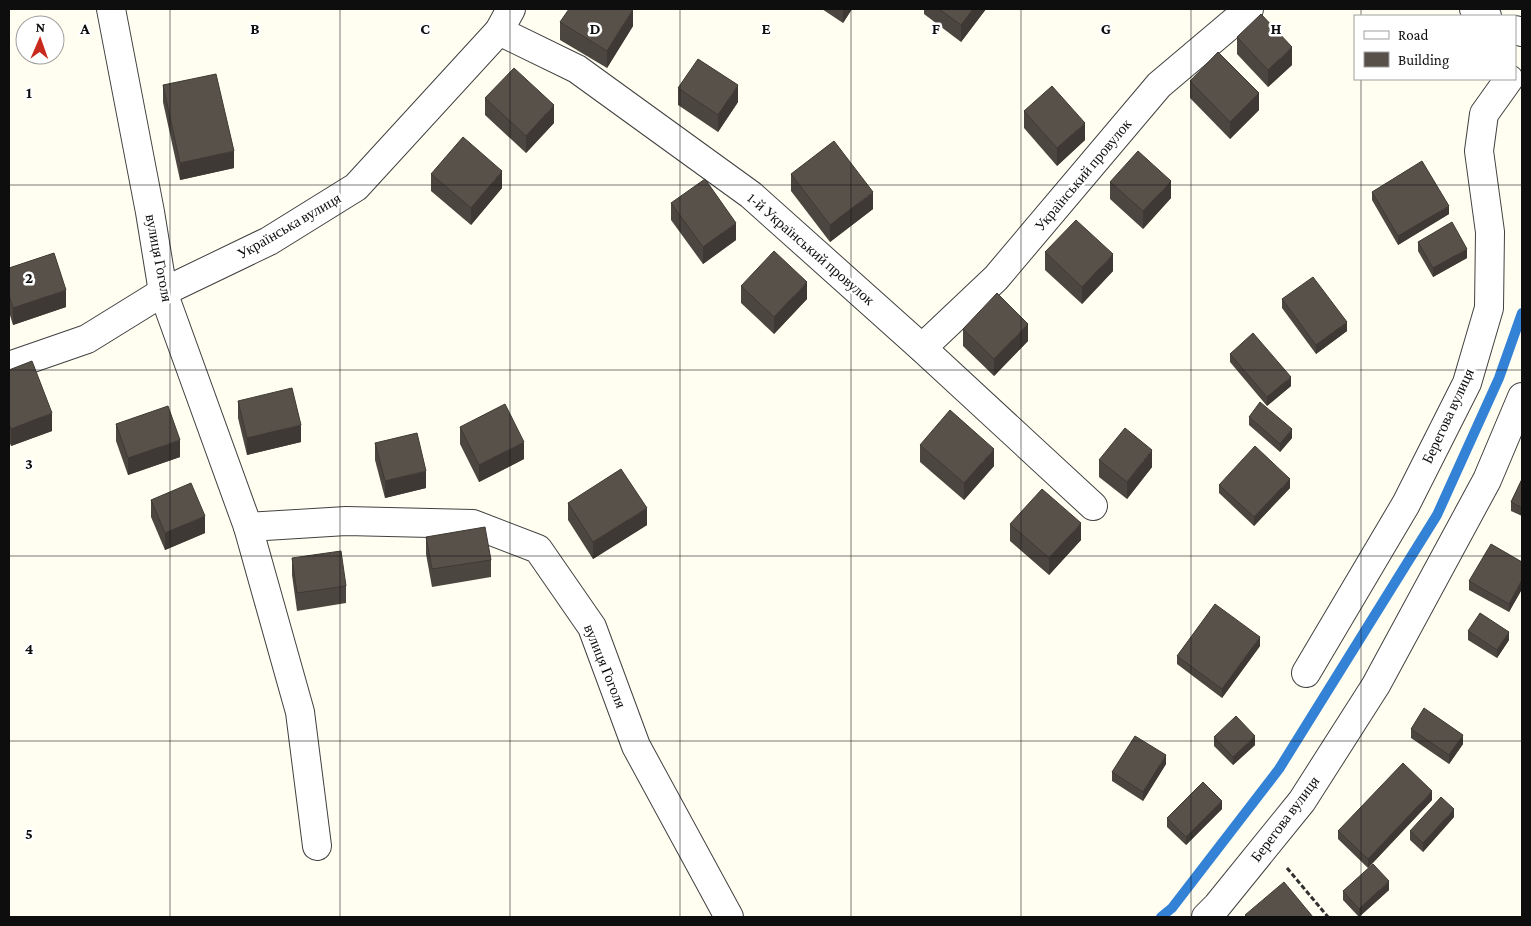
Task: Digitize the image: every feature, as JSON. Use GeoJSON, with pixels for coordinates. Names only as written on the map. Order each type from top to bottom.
{"type":"FeatureCollection","features":[{"type":"Feature","properties":{"kind":"street","name":"вулиця Гоголя"},"geometry":{"type":"LineString","coordinates":[[111,9],[150,212],[163,292],[248,527],[300,712],[317,846]]}},
{"type":"Feature","properties":{"kind":"street","name":"Український провулок"},"geometry":{"type":"LineString","coordinates":[[922,348],[996,278],[1159,85],[1249,9]]}},
{"type":"Feature","properties":{"kind":"street"},"geometry":{"type":"LineString","coordinates":[[1474,9],[1485,15]]}},
{"type":"Feature","properties":{"kind":"street","name":"Українська вулиця"},"geometry":{"type":"LineString","coordinates":[[9,366],[87,339],[163,292],[269,241],[356,187],[505,20]]}},
{"type":"Feature","properties":{"kind":"street","name":"1-й Український провулок"},"geometry":{"type":"LineString","coordinates":[[505,20],[577,69],[751,195],[922,348],[1093,506]]}},
{"type":"Feature","properties":{"kind":"street","name":"Берегова вулиця"},"geometry":{"type":"LineString","coordinates":[[1306,673],[1406,504],[1467,383],[1489,308],[1490,232],[1479,150],[1484,114],[1508,80]]}},
{"type":"Feature","properties":{"kind":"street","name":"Берегова вулиця"},"geometry":{"type":"LineString","coordinates":[[1206,917],[1302,801],[1376,685],[1487,480],[1522,397]]}},
{"type":"Feature","properties":{"kind":"street","name":"вулиця Гоголя"},"geometry":{"type":"LineString","coordinates":[[248,527],[346,521],[473,524],[538,549],[592,627],[636,746],[729,917]]}},
{"type":"Feature","properties":{"kind":"path"},"geometry":{"type":"LineString","coordinates":[[1267,843],[1328,917]]}},
{"type":"Feature","properties":{"kind":"building"},"geometry":{"type":"Polygon","coordinates":[[[569,9],[633,9],[607,51],[560,22],[569,9]]]}},
{"type":"Feature","properties":{"kind":"building"},"geometry":{"type":"Polygon","coordinates":[[[939,9],[973,9],[961,25],[939,9]]]}},
{"type":"Feature","properties":{"kind":"building"},"geometry":{"type":"Polygon","coordinates":[[[1261,14],[1292,47],[1268,70],[1237,37],[1261,14]]]}},
{"type":"Feature","properties":{"kind":"building"},"geometry":{"type":"Polygon","coordinates":[[[1218,52],[1259,93],[1230,122],[1190,81],[1218,52]]]}},
{"type":"Feature","properties":{"kind":"building"},"geometry":{"type":"Polygon","coordinates":[[[698,59],[738,85],[718,115],[678,88],[698,59]]]}},
{"type":"Feature","properties":{"kind":"building"},"geometry":{"type":"Polygon","coordinates":[[[514,68],[554,105],[526,136],[485,98],[514,68]]]}},
{"type":"Feature","properties":{"kind":"building"},"geometry":{"type":"Polygon","coordinates":[[[216,74],[234,151],[180,163],[163,85],[216,74]]]}},
{"type":"Feature","properties":{"kind":"building"},"geometry":{"type":"Polygon","coordinates":[[[1052,86],[1085,123],[1057,148],[1024,111],[1052,86]]]}},
{"type":"Feature","properties":{"kind":"building"},"geometry":{"type":"Polygon","coordinates":[[[463,137],[502,171],[471,208],[431,174],[463,137]]]}},
{"type":"Feature","properties":{"kind":"building"},"geometry":{"type":"Polygon","coordinates":[[[834,141],[873,192],[830,225],[791,174],[834,141]]]}},
{"type":"Feature","properties":{"kind":"building"},"geometry":{"type":"Polygon","coordinates":[[[1138,151],[1171,181],[1143,211],[1110,182],[1138,151]]]}},
{"type":"Feature","properties":{"kind":"building"},"geometry":{"type":"Polygon","coordinates":[[[1422,161],[1449,206],[1398,236],[1372,192],[1422,161]]]}},
{"type":"Feature","properties":{"kind":"building"},"geometry":{"type":"Polygon","coordinates":[[[705,179],[736,223],[703,247],[671,203],[705,179]]]}},
{"type":"Feature","properties":{"kind":"building"},"geometry":{"type":"Polygon","coordinates":[[[1076,220],[1113,254],[1082,287],[1045,252],[1076,220]]]}},
{"type":"Feature","properties":{"kind":"building"},"geometry":{"type":"Polygon","coordinates":[[[1452,222],[1467,249],[1433,268],[1418,242],[1452,222]]]}},
{"type":"Feature","properties":{"kind":"building"},"geometry":{"type":"Polygon","coordinates":[[[774,251],[807,282],[774,317],[741,286],[774,251]]]}},
{"type":"Feature","properties":{"kind":"building"},"geometry":{"type":"Polygon","coordinates":[[[54,253],[66,290],[13,308],[9,295],[9,268],[54,253]]]}},
{"type":"Feature","properties":{"kind":"building"},"geometry":{"type":"Polygon","coordinates":[[[1313,277],[1347,322],[1316,345],[1282,299],[1313,277]]]}},
{"type":"Feature","properties":{"kind":"building"},"geometry":{"type":"Polygon","coordinates":[[[997,293],[1028,324],[994,359],[963,329],[997,293]]]}},
{"type":"Feature","properties":{"kind":"building"},"geometry":{"type":"Polygon","coordinates":[[[1253,333],[1291,377],[1267,397],[1230,354],[1253,333]]]}},
{"type":"Feature","properties":{"kind":"building"},"geometry":{"type":"Polygon","coordinates":[[[32,361],[52,413],[11,429],[9,424],[9,370],[32,361]]]}},
{"type":"Feature","properties":{"kind":"building"},"geometry":{"type":"Polygon","coordinates":[[[292,388],[301,425],[247,438],[238,401],[292,388]]]}},
{"type":"Feature","properties":{"kind":"building"},"geometry":{"type":"Polygon","coordinates":[[[1260,402],[1292,429],[1280,444],[1249,417],[1260,402]]]}},
{"type":"Feature","properties":{"kind":"building"},"geometry":{"type":"Polygon","coordinates":[[[505,404],[524,442],[479,465],[460,427],[505,404]]]}},
{"type":"Feature","properties":{"kind":"building"},"geometry":{"type":"Polygon","coordinates":[[[168,406],[180,440],[128,458],[116,424],[168,406]]]}},
{"type":"Feature","properties":{"kind":"building"},"geometry":{"type":"Polygon","coordinates":[[[950,410],[994,449],[964,483],[920,445],[950,410]]]}},
{"type":"Feature","properties":{"kind":"building"},"geometry":{"type":"Polygon","coordinates":[[[1125,428],[1152,450],[1127,482],[1099,460],[1125,428]]]}},
{"type":"Feature","properties":{"kind":"building"},"geometry":{"type":"Polygon","coordinates":[[[417,433],[426,471],[385,481],[375,443],[417,433]]]}},
{"type":"Feature","properties":{"kind":"building"},"geometry":{"type":"Polygon","coordinates":[[[1255,446],[1290,479],[1254,517],[1219,485],[1255,446]]]}},
{"type":"Feature","properties":{"kind":"building"},"geometry":{"type":"Polygon","coordinates":[[[621,469],[647,508],[593,542],[568,503],[621,469]]]}},
{"type":"Feature","properties":{"kind":"building"},"geometry":{"type":"Polygon","coordinates":[[[1522,479],[1522,508],[1511,502],[1522,479]]]}},
{"type":"Feature","properties":{"kind":"building"},"geometry":{"type":"Polygon","coordinates":[[[191,483],[205,516],[165,533],[151,500],[191,483]]]}},
{"type":"Feature","properties":{"kind":"building"},"geometry":{"type":"Polygon","coordinates":[[[1042,489],[1081,523],[1049,558],[1010,524],[1042,489]]]}},
{"type":"Feature","properties":{"kind":"building"},"geometry":{"type":"Polygon","coordinates":[[[485,527],[491,560],[432,569],[426,537],[485,527]]]}},
{"type":"Feature","properties":{"kind":"building"},"geometry":{"type":"Polygon","coordinates":[[[1491,544],[1522,562],[1522,580],[1509,604],[1469,581],[1491,544]]]}},
{"type":"Feature","properties":{"kind":"building"},"geometry":{"type":"Polygon","coordinates":[[[341,551],[346,586],[297,593],[292,558],[341,551]]]}},
{"type":"Feature","properties":{"kind":"building"},"geometry":{"type":"Polygon","coordinates":[[[1215,604],[1260,637],[1222,689],[1177,656],[1215,604]]]}},
{"type":"Feature","properties":{"kind":"building"},"geometry":{"type":"Polygon","coordinates":[[[1480,613],[1509,632],[1497,650],[1468,631],[1480,613]]]}},
{"type":"Feature","properties":{"kind":"building"},"geometry":{"type":"Polygon","coordinates":[[[1424,708],[1463,735],[1449,755],[1411,729],[1424,708]]]}},
{"type":"Feature","properties":{"kind":"building"},"geometry":{"type":"Polygon","coordinates":[[[1236,716],[1255,736],[1233,757],[1214,737],[1236,716]]]}},
{"type":"Feature","properties":{"kind":"building"},"geometry":{"type":"Polygon","coordinates":[[[1135,736],[1166,755],[1143,792],[1112,772],[1135,736]]]}},
{"type":"Feature","properties":{"kind":"building"},"geometry":{"type":"Polygon","coordinates":[[[1403,763],[1432,791],[1368,859],[1338,831],[1403,763]]]}},
{"type":"Feature","properties":{"kind":"building"},"geometry":{"type":"Polygon","coordinates":[[[1203,782],[1222,801],[1186,837],[1167,818],[1203,782]]]}},
{"type":"Feature","properties":{"kind":"building"},"geometry":{"type":"Polygon","coordinates":[[[1441,797],[1454,809],[1423,843],[1410,831],[1441,797]]]}},
{"type":"Feature","properties":{"kind":"building"},"geometry":{"type":"Polygon","coordinates":[[[1373,864],[1389,881],[1359,909],[1343,891],[1373,864]]]}},
{"type":"Feature","properties":{"kind":"building"},"geometry":{"type":"Polygon","coordinates":[[[1284,882],[1313,917],[1247,917],[1245,915],[1284,882]]]}},
{"type":"Feature","properties":{"kind":"waterway"},"geometry":{"type":"LineString","coordinates":[[1161,917],[1172,908],[1279,769],[1437,515],[1499,378],[1522,313]]}}]}
